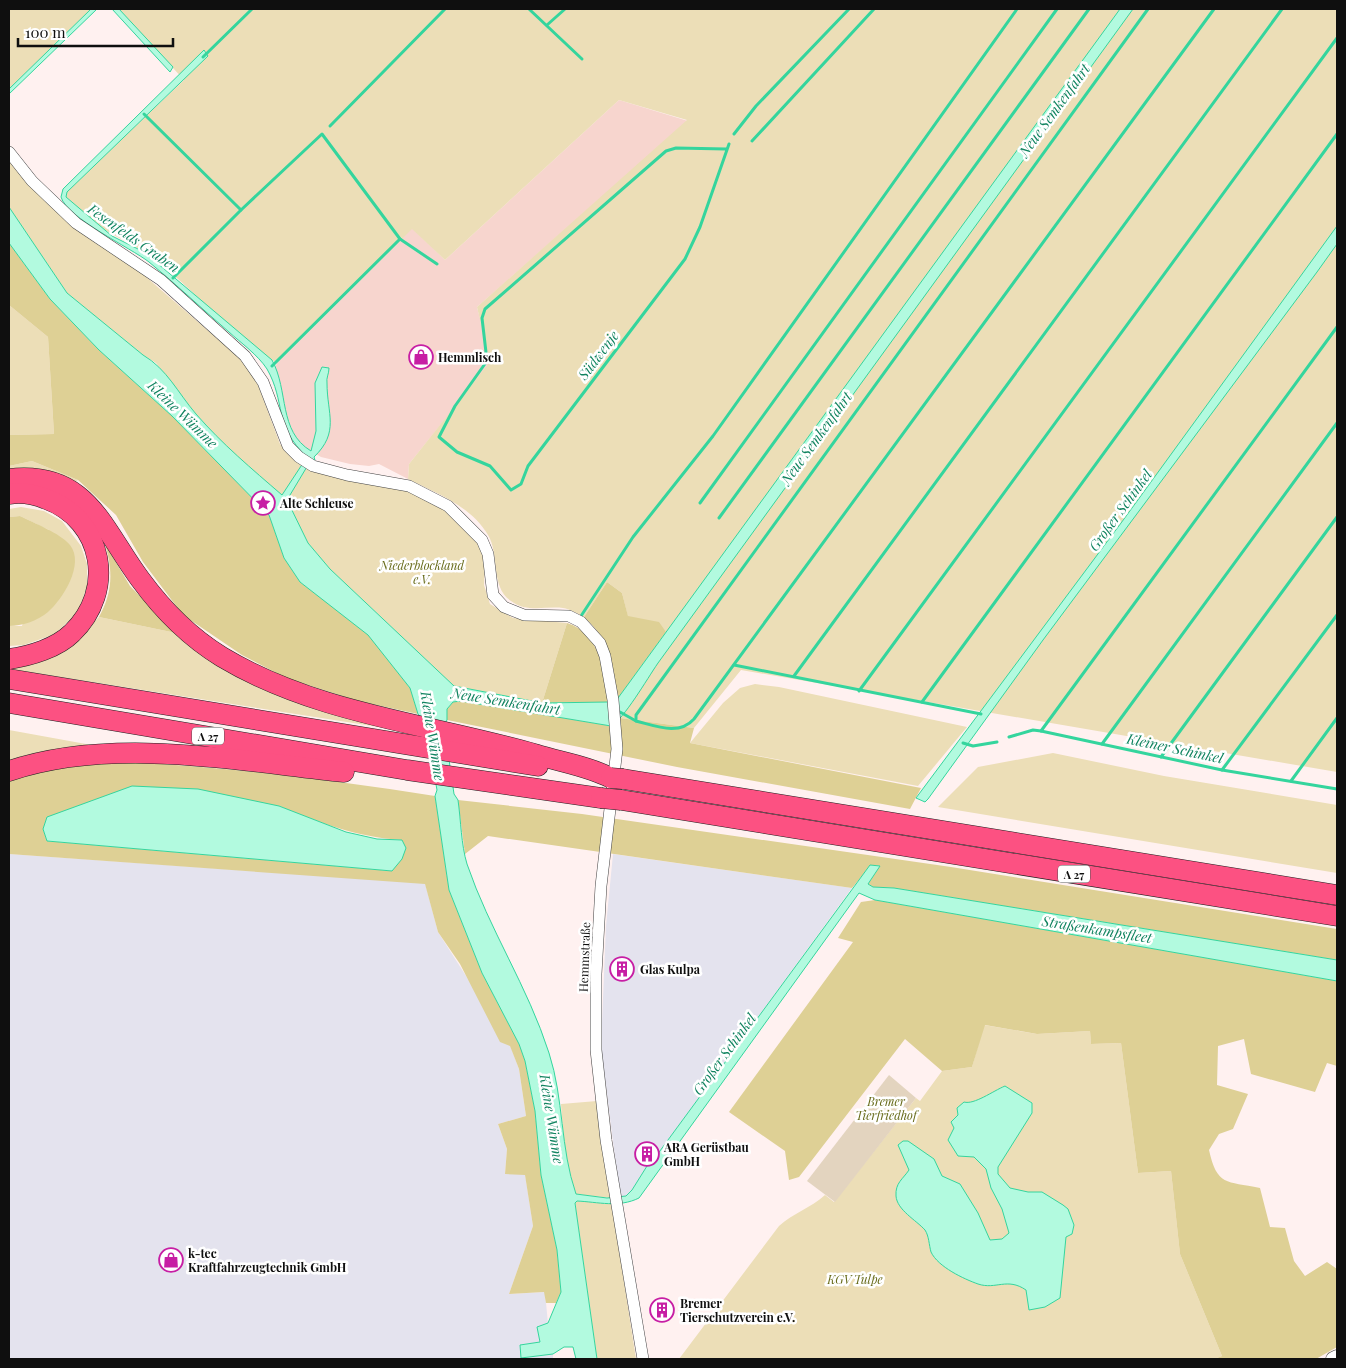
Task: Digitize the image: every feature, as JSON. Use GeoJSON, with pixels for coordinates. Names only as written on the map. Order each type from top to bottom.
{"type":"FeatureCollection","features":[{"type":"Feature","properties":{"kind":"highway"},"geometry":{"type":"LineString","coordinates":[[9,479],[43,479],[73,492],[90,504],[140,579],[159,602],[181,625],[220,656],[270,682],[299,694],[398,720],[479,748]]}},
{"type":"Feature","properties":{"kind":"highway"},"geometry":{"type":"LineString","coordinates":[[9,494],[31,494],[56,502],[73,513],[86,528],[95,547],[99,565],[97,592],[87,616],[71,634],[45,649],[9,659]]}},
{"type":"Feature","properties":{"kind":"highway","name":"A 27"},"geometry":{"type":"LineString","coordinates":[[9,679],[396,743],[479,748],[610,777],[1337,895]]}},
{"type":"Feature","properties":{"kind":"highway","name":"A 27"},"geometry":{"type":"LineString","coordinates":[[9,703],[406,774],[489,782],[621,800],[1337,916]]}},
{"type":"Feature","properties":{"kind":"highway"},"geometry":{"type":"LineString","coordinates":[[9,771],[33,763],[95,754],[156,754],[406,774]]}},
{"type":"Feature","properties":{"kind":"street","name":"Hemmstraße"},"geometry":{"type":"LineString","coordinates":[[9,152],[32,181],[76,223],[161,280],[245,356],[263,382],[285,440],[299,457],[313,466],[347,475],[409,486],[448,506],[482,540],[488,554],[493,594],[504,607],[524,615],[569,616],[581,622],[594,634],[605,656],[616,724],[616,749],[601,886],[596,974],[596,1050],[617,1201],[643,1359]]}},
{"type":"Feature","properties":{"kind":"street"},"geometry":{"type":"LineString","coordinates":[[1333,1359],[1337,1357]]}},
{"type":"Feature","properties":{"kind":"shaded area"},"geometry":{"type":"Polygon","coordinates":[[[619,100],[688,121],[477,307],[491,362],[409,464],[408,479],[379,464],[369,466],[350,464],[321,457],[302,446],[290,430],[275,367],[277,363],[412,228],[445,260],[619,100]]]}},
{"type":"Feature","properties":{"kind":"shaded area"},"geometry":{"type":"Polygon","coordinates":[[[9,243],[50,299],[99,350],[172,416],[269,515],[284,558],[300,582],[368,634],[410,688],[418,714],[358,701],[286,678],[242,655],[183,615],[143,562],[116,515],[78,480],[32,461],[9,466],[9,435],[54,434],[48,337],[9,305],[9,243]]]}},
{"type":"Feature","properties":{"kind":"shaded area"},"geometry":{"type":"Polygon","coordinates":[[[20,516],[60,536],[66,541],[74,553],[75,562],[74,571],[66,590],[48,612],[29,622],[9,626],[9,517],[20,516]]]}},
{"type":"Feature","properties":{"kind":"shaded area"},"geometry":{"type":"Polygon","coordinates":[[[105,544],[130,586],[176,633],[99,617],[107,599],[110,581],[105,544]]]}},
{"type":"Feature","properties":{"kind":"shaded area"},"geometry":{"type":"Polygon","coordinates":[[[607,582],[622,593],[628,616],[659,622],[666,632],[618,698],[612,664],[605,644],[593,626],[584,617],[607,582]]]}},
{"type":"Feature","properties":{"kind":"shaded area"},"geometry":{"type":"Polygon","coordinates":[[[567,623],[578,628],[594,645],[599,655],[605,678],[608,702],[542,703],[567,623]]]}},
{"type":"Feature","properties":{"kind":"shaded area"},"geometry":{"type":"Polygon","coordinates":[[[461,701],[611,726],[620,718],[694,728],[690,743],[921,788],[910,809],[677,767],[447,720],[447,709],[453,702],[461,701]]]}},
{"type":"Feature","properties":{"kind":"shaded area"},"geometry":{"type":"Polygon","coordinates":[[[127,762],[205,767],[435,796],[449,890],[482,973],[519,1044],[525,1061],[535,1111],[541,1175],[557,1250],[561,1292],[556,1303],[546,1303],[544,1292],[509,1294],[533,1226],[525,1175],[505,1174],[507,1149],[498,1124],[526,1116],[519,1069],[510,1046],[500,1042],[460,964],[438,932],[425,884],[9,854],[9,779],[70,764],[127,762]],[[279,806],[43,829],[47,841],[392,871],[402,840],[354,832],[279,806]]]}},
{"type":"Feature","properties":{"kind":"shaded area"},"geometry":{"type":"Polygon","coordinates":[[[458,800],[582,814],[951,867],[1337,929],[1337,960],[894,888],[873,887],[868,884],[880,866],[871,865],[852,888],[488,836],[465,854],[458,800]]]}},
{"type":"Feature","properties":{"kind":"shaded area"},"geometry":{"type":"Polygon","coordinates":[[[9,854],[425,883],[438,932],[510,1045],[519,1069],[526,1116],[498,1124],[507,1149],[505,1174],[525,1174],[533,1226],[509,1294],[545,1292],[548,1324],[542,1326],[540,1342],[520,1345],[522,1358],[553,1354],[553,1359],[9,1359],[9,854]]]}},
{"type":"Feature","properties":{"kind":"shaded area"},"geometry":{"type":"Polygon","coordinates":[[[613,854],[852,888],[654,1159],[652,1158],[632,1190],[626,1196],[620,1197],[601,1047],[606,926],[613,854]]]}},
{"type":"Feature","properties":{"kind":"shaded area"},"geometry":{"type":"Polygon","coordinates":[[[875,900],[1337,981],[1337,1066],[1327,1063],[1315,1092],[1251,1074],[1244,1039],[1218,1046],[1217,1085],[1248,1094],[1233,1129],[1219,1134],[1209,1150],[1216,1170],[1225,1180],[1260,1188],[1270,1227],[1285,1228],[1294,1261],[1305,1276],[1327,1262],[1337,1269],[1337,1347],[1316,1359],[1214,1359],[1222,1356],[1180,1254],[1171,1171],[1138,1173],[1121,1043],[1091,1044],[1090,1031],[1037,1034],[985,1025],[972,1067],[942,1071],[905,1039],[799,1177],[789,1180],[785,1151],[729,1112],[853,942],[838,938],[861,902],[875,900]]]}},
{"type":"Feature","properties":{"kind":"green space"},"geometry":{"type":"Polygon","coordinates":[[[9,9],[91,9],[9,89],[9,9]]]}},
{"type":"Feature","properties":{"kind":"green space"},"geometry":{"type":"Polygon","coordinates":[[[119,9],[1337,9],[1337,772],[741,670],[694,728],[620,718],[618,698],[666,632],[628,617],[622,593],[607,582],[584,617],[566,609],[530,608],[517,605],[504,595],[500,588],[492,543],[481,525],[463,508],[452,501],[408,479],[409,464],[490,362],[477,307],[687,120],[619,100],[445,260],[412,229],[277,363],[242,339],[161,264],[82,214],[66,197],[66,192],[184,80],[119,9]]]}},
{"type":"Feature","properties":{"kind":"green space","name":"Niederblockland e.V."},"geometry":{"type":"Polygon","coordinates":[[[9,158],[243,361],[258,385],[280,444],[295,461],[400,488],[437,504],[477,540],[485,560],[484,585],[490,604],[513,618],[567,623],[542,703],[454,686],[330,569],[308,543],[287,500],[233,454],[195,413],[156,363],[143,355],[67,293],[9,207],[9,158]]]}},
{"type":"Feature","properties":{"kind":"green space"},"geometry":{"type":"Polygon","coordinates":[[[9,305],[48,337],[54,434],[9,435],[9,305]]]}},
{"type":"Feature","properties":{"kind":"green space"},"geometry":{"type":"Polygon","coordinates":[[[32,461],[78,480],[71,484],[9,474],[9,466],[32,461]]]}},
{"type":"Feature","properties":{"kind":"green space"},"geometry":{"type":"Polygon","coordinates":[[[21,507],[44,511],[62,521],[81,546],[87,564],[87,586],[78,612],[55,634],[24,645],[9,646],[9,626],[22,626],[49,530],[20,516],[9,517],[9,509],[21,507]]]}},
{"type":"Feature","properties":{"kind":"green space"},"geometry":{"type":"Polygon","coordinates":[[[99,617],[176,633],[398,730],[9,669],[63,652],[99,617]]]}},
{"type":"Feature","properties":{"kind":"green space"},"geometry":{"type":"Polygon","coordinates":[[[755,684],[779,687],[967,727],[918,786],[690,743],[723,703],[740,688],[755,684]]]}},
{"type":"Feature","properties":{"kind":"green space"},"geometry":{"type":"Polygon","coordinates":[[[9,730],[108,748],[9,764],[9,730]]]}},
{"type":"Feature","properties":{"kind":"green space"},"geometry":{"type":"Polygon","coordinates":[[[1053,753],[1164,776],[1337,805],[1337,873],[938,807],[978,767],[1053,753]]]}},
{"type":"Feature","properties":{"kind":"green space","name":"KGV Tulpe"},"geometry":{"type":"Polygon","coordinates":[[[984,1025],[1037,1034],[1090,1031],[1091,1044],[1121,1043],[1138,1173],[1171,1171],[1180,1254],[1222,1356],[1214,1359],[679,1359],[779,1226],[825,1195],[834,1202],[916,1098],[920,1101],[942,1071],[972,1067],[984,1025]]]}},
{"type":"Feature","properties":{"kind":"green space","name":"Bremer Tierfriedhof"},"geometry":{"type":"Polygon","coordinates":[[[889,1075],[916,1098],[835,1202],[807,1181],[889,1075]]]}},
{"type":"Feature","properties":{"kind":"green space"},"geometry":{"type":"Polygon","coordinates":[[[597,1101],[611,1198],[576,1194],[566,1150],[561,1104],[597,1101]]]}},
{"type":"Feature","properties":{"kind":"green space"},"geometry":{"type":"Polygon","coordinates":[[[577,1201],[612,1204],[636,1359],[597,1359],[575,1203],[577,1201]]]}},
{"type":"Feature","properties":{"kind":"water"},"geometry":{"type":"Polygon","coordinates":[[[91,9],[97,9],[9,94],[9,89],[91,9]]]}},
{"type":"Feature","properties":{"kind":"water"},"geometry":{"type":"Polygon","coordinates":[[[112,9],[119,9],[173,67],[170,72],[112,9]]]}},
{"type":"Feature","properties":{"kind":"water"},"geometry":{"type":"Polygon","coordinates":[[[1120,9],[1133,9],[658,663],[629,707],[616,722],[611,726],[461,701],[453,702],[447,709],[447,720],[444,725],[454,794],[458,800],[465,856],[486,912],[530,1005],[549,1053],[554,1070],[567,1159],[576,1194],[607,1198],[626,1196],[632,1190],[652,1158],[654,1159],[870,865],[880,866],[868,884],[873,887],[894,888],[1337,960],[1337,981],[875,900],[859,893],[639,1198],[616,1204],[577,1201],[575,1203],[597,1359],[576,1359],[573,1347],[564,1347],[553,1354],[521,1358],[520,1345],[540,1342],[537,1327],[548,1323],[561,1292],[557,1250],[541,1175],[535,1111],[525,1061],[519,1044],[482,973],[449,890],[435,796],[437,790],[425,722],[418,714],[410,688],[368,635],[300,582],[284,558],[269,515],[172,416],[99,350],[50,299],[9,243],[9,207],[67,293],[159,367],[216,436],[282,495],[307,457],[296,445],[284,424],[273,381],[267,369],[249,349],[149,262],[87,223],[66,205],[61,197],[63,189],[204,50],[208,56],[67,192],[66,197],[112,236],[144,252],[272,360],[281,384],[293,433],[311,451],[316,431],[315,383],[322,367],[329,368],[327,381],[330,431],[322,448],[314,457],[315,460],[311,460],[287,500],[308,543],[330,569],[454,686],[542,703],[608,702],[618,698],[1120,9]]]}},
{"type":"Feature","properties":{"kind":"water"},"geometry":{"type":"Polygon","coordinates":[[[1337,226],[1337,244],[1317,272],[1043,640],[928,799],[925,802],[916,798],[1124,519],[1337,226]]]}},
{"type":"Feature","properties":{"kind":"water"},"geometry":{"type":"Polygon","coordinates":[[[132,786],[198,789],[279,806],[346,832],[377,839],[402,840],[406,848],[402,859],[392,871],[47,841],[43,829],[47,817],[132,786]]]}},
{"type":"Feature","properties":{"kind":"water"},"geometry":{"type":"Polygon","coordinates":[[[1005,1086],[1032,1103],[1032,1113],[998,1167],[998,1174],[1010,1188],[1028,1192],[1042,1192],[1063,1205],[1068,1209],[1074,1225],[1072,1234],[1066,1237],[1060,1298],[1045,1307],[1029,1310],[1026,1290],[1019,1286],[1013,1284],[990,1286],[978,1284],[959,1276],[939,1263],[931,1252],[925,1230],[903,1210],[896,1196],[898,1184],[909,1170],[898,1145],[903,1141],[908,1141],[934,1159],[942,1176],[960,1184],[978,1213],[990,1240],[1002,1239],[1009,1233],[1002,1209],[991,1188],[986,1169],[974,1157],[958,1156],[948,1140],[954,1128],[951,1122],[958,1115],[957,1108],[964,1102],[978,1100],[1005,1086]]]}},
{"type":"Feature","properties":{"kind":"waterway","name":"Fesenfelds Graben"},"geometry":{"type":"LineString","coordinates":[[203,57],[252,9]]}},
{"type":"Feature","properties":{"kind":"waterway"},"geometry":{"type":"LineString","coordinates":[[330,126],[445,9]]}},
{"type":"Feature","properties":{"kind":"waterway"},"geometry":{"type":"LineString","coordinates":[[529,9],[582,59]]}},
{"type":"Feature","properties":{"kind":"waterway"},"geometry":{"type":"LineString","coordinates":[[547,25],[565,9]]}},
{"type":"Feature","properties":{"kind":"waterway","name":"Südwenje"},"geometry":{"type":"LineString","coordinates":[[734,134],[756,106],[849,9]]}},
{"type":"Feature","properties":{"kind":"waterway"},"geometry":{"type":"LineString","coordinates":[[752,141],[874,9]]}},
{"type":"Feature","properties":{"kind":"waterway"},"geometry":{"type":"LineString","coordinates":[[581,616],[633,537],[713,436],[1017,9]]}},
{"type":"Feature","properties":{"kind":"waterway"},"geometry":{"type":"LineString","coordinates":[[700,503],[1057,9]]}},
{"type":"Feature","properties":{"kind":"waterway"},"geometry":{"type":"LineString","coordinates":[[719,518],[1089,9]]}},
{"type":"Feature","properties":{"kind":"waterway"},"geometry":{"type":"LineString","coordinates":[[1148,9],[636,715],[636,721],[659,727],[674,728],[688,724],[694,719],[1214,9]]}},
{"type":"Feature","properties":{"kind":"waterway"},"geometry":{"type":"LineString","coordinates":[[794,676],[1282,9]]}},
{"type":"Feature","properties":{"kind":"waterway"},"geometry":{"type":"LineString","coordinates":[[859,691],[1337,38]]}},
{"type":"Feature","properties":{"kind":"waterway"},"geometry":{"type":"LineString","coordinates":[[144,114],[241,210]]}},
{"type":"Feature","properties":{"kind":"waterway"},"geometry":{"type":"LineString","coordinates":[[173,278],[241,210],[322,134],[400,239],[437,264]]}},
{"type":"Feature","properties":{"kind":"waterway"},"geometry":{"type":"LineString","coordinates":[[922,702],[1337,134]]}},
{"type":"Feature","properties":{"kind":"waterway","name":"Südwenje"},"geometry":{"type":"LineString","coordinates":[[726,149],[676,148],[666,151],[485,309],[482,318],[487,361],[455,406],[439,437],[457,452],[490,466],[511,490],[521,484],[528,466],[685,259],[700,227],[729,144]]}},
{"type":"Feature","properties":{"kind":"waterway"},"geometry":{"type":"LineString","coordinates":[[272,366],[400,239]]}},
{"type":"Feature","properties":{"kind":"waterway"},"geometry":{"type":"LineString","coordinates":[[1041,731],[1337,327]]}},
{"type":"Feature","properties":{"kind":"waterway"},"geometry":{"type":"LineString","coordinates":[[1102,744],[1337,423]]}},
{"type":"Feature","properties":{"kind":"waterway"},"geometry":{"type":"LineString","coordinates":[[1161,757],[1337,517]]}},
{"type":"Feature","properties":{"kind":"waterway"},"geometry":{"type":"LineString","coordinates":[[1222,770],[1337,615]]}},
{"type":"Feature","properties":{"kind":"waterway"},"geometry":{"type":"LineString","coordinates":[[734,665],[981,714]]}},
{"type":"Feature","properties":{"kind":"waterway"},"geometry":{"type":"LineString","coordinates":[[620,712],[636,721]]}},
{"type":"Feature","properties":{"kind":"waterway"},"geometry":{"type":"LineString","coordinates":[[1291,781],[1337,718]]}},
{"type":"Feature","properties":{"kind":"waterway","name":"Kleiner Schinkel"},"geometry":{"type":"LineString","coordinates":[[1009,737],[1033,730],[1041,731],[1222,770],[1337,789]]}},
{"type":"Feature","properties":{"kind":"waterway","name":"Kleiner Schinkel"},"geometry":{"type":"LineString","coordinates":[[963,743],[973,746],[997,742]]}},
{"type":"Feature","properties":{"kind":"place","name":"Hemmlisch"},"geometry":{"type":"Point","coordinates":[421,357]}},
{"type":"Feature","properties":{"kind":"place","name":"Alte Schleuse"},"geometry":{"type":"Point","coordinates":[263,503]}},
{"type":"Feature","properties":{"kind":"place","name":"Glas Kulpa"},"geometry":{"type":"Point","coordinates":[622,969]}},
{"type":"Feature","properties":{"kind":"place","name":"ARA Gerüstbau GmbH"},"geometry":{"type":"Point","coordinates":[647,1154]}},
{"type":"Feature","properties":{"kind":"place","name":"k-tec Kraftfahrzeugtechnik GmbH"},"geometry":{"type":"Point","coordinates":[171,1260]}},
{"type":"Feature","properties":{"kind":"place","name":"Bremer Tierschutzverein e.V."},"geometry":{"type":"Point","coordinates":[662,1310]}},
{"type":"Feature","properties":{"kind":"water label","name":"Neue Semkenfahrt"},"geometry":{"type":"Point","coordinates":[1054,110]}},
{"type":"Feature","properties":{"kind":"water label","name":"Kleine Wümme"},"geometry":{"type":"Point","coordinates":[183,414]}},
{"type":"Feature","properties":{"kind":"water label","name":"Neue Semkenfahrt"},"geometry":{"type":"Point","coordinates":[816,438]}},
{"type":"Feature","properties":{"kind":"water label","name":"Großer Schinkel"},"geometry":{"type":"Point","coordinates":[1120,510]}},
{"type":"Feature","properties":{"kind":"water label","name":"Neue Semkenfahrt"},"geometry":{"type":"Point","coordinates":[506,701]}},
{"type":"Feature","properties":{"kind":"water label","name":"Kleine Wümme"},"geometry":{"type":"Point","coordinates":[433,736]}},
{"type":"Feature","properties":{"kind":"water label","name":"Straßenkampsfleet"},"geometry":{"type":"Point","coordinates":[1097,929]}},
{"type":"Feature","properties":{"kind":"water label","name":"Großer Schinkel"},"geometry":{"type":"Point","coordinates":[724,1054]}},
{"type":"Feature","properties":{"kind":"water label","name":"Kleine Wümme"},"geometry":{"type":"Point","coordinates":[552,1119]}}]}
